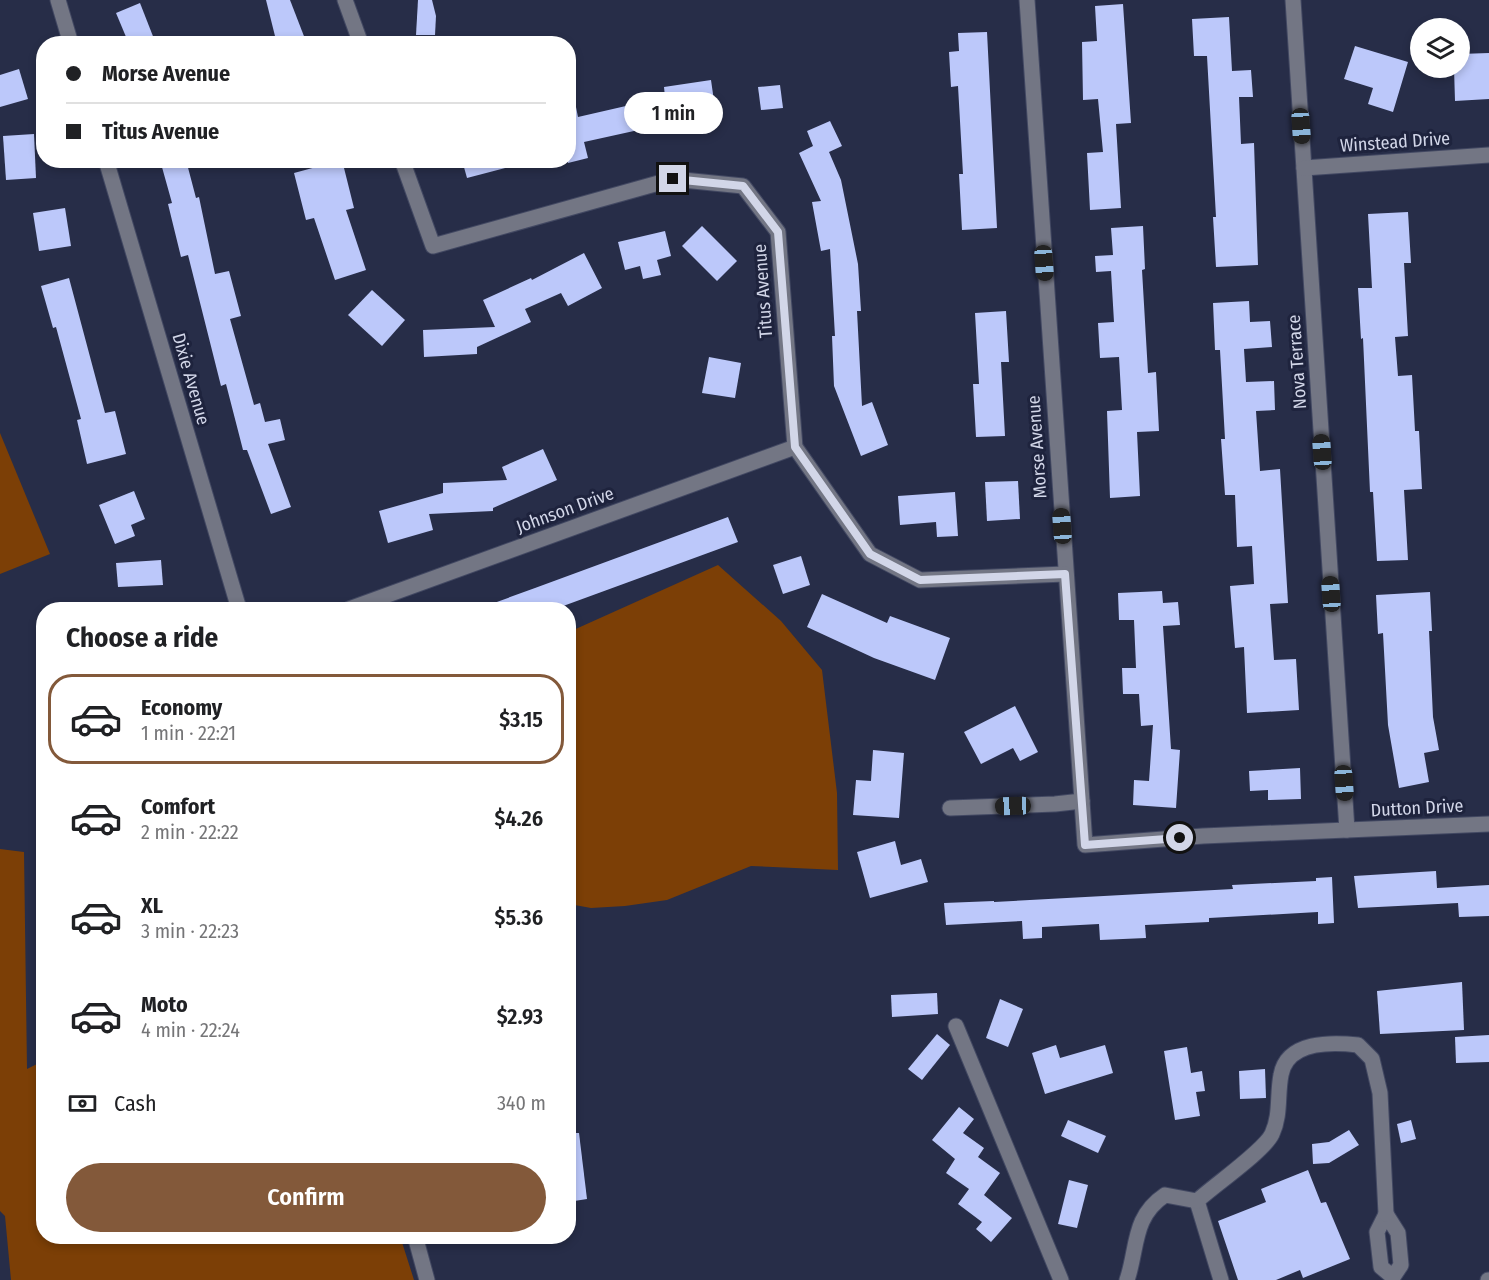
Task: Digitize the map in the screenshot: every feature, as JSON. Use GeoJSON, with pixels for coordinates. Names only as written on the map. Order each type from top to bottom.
{"type":"FeatureCollection","features":[{"type":"Feature","properties":{"kind":"street"},"geometry":{"type":"LineString","coordinates":[[58,0],[69,36]]}},
{"type":"Feature","properties":{"kind":"street"},"geometry":{"type":"LineString","coordinates":[[345,0],[358,36]]}},
{"type":"Feature","properties":{"kind":"street","name":"Morse Avenue"},"geometry":{"type":"LineString","coordinates":[[1027,0],[1085,845],[1203,836]]}},
{"type":"Feature","properties":{"kind":"street","name":"Nova Terrace"},"geometry":{"type":"LineString","coordinates":[[1293,0],[1347,830]]}},
{"type":"Feature","properties":{"kind":"street","name":"Winstead Drive"},"geometry":{"type":"LineString","coordinates":[[1304,168],[1489,155]]}},
{"type":"Feature","properties":{"kind":"street","name":"Dixie Avenue"},"geometry":{"type":"LineString","coordinates":[[108,168],[237,602]]}},
{"type":"Feature","properties":{"kind":"street","name":"Titus Avenue"},"geometry":{"type":"LineString","coordinates":[[405,168],[433,246],[673,179],[743,186],[778,232],[795,447]]}},
{"type":"Feature","properties":{"kind":"street"},"geometry":{"type":"LineString","coordinates":[[795,447],[870,554],[920,580],[1065,574]]}},
{"type":"Feature","properties":{"kind":"street","name":"Johnson Drive"},"geometry":{"type":"LineString","coordinates":[[368,602],[795,447]]}},
{"type":"Feature","properties":{"kind":"street"},"geometry":{"type":"LineString","coordinates":[[950,808],[1082,801]]}},
{"type":"Feature","properties":{"kind":"street","name":"Dutton Drive"},"geometry":{"type":"LineString","coordinates":[[1203,836],[1489,824]]}},
{"type":"Feature","properties":{"kind":"street"},"geometry":{"type":"LineString","coordinates":[[956,1026],[1061,1280]]}},
{"type":"Feature","properties":{"kind":"street"},"geometry":{"type":"LineString","coordinates":[[1127,1280],[1136,1235],[1152,1204],[1165,1195],[1197,1201],[1246,1161],[1272,1136],[1278,1114],[1281,1072],[1289,1058],[1303,1048],[1333,1042],[1358,1045],[1372,1059],[1380,1093],[1386,1214],[1398,1233],[1401,1265],[1394,1279]]}},
{"type":"Feature","properties":{"kind":"street"},"geometry":{"type":"LineString","coordinates":[[1197,1201],[1221,1280]]}},
{"type":"Feature","properties":{"kind":"street"},"geometry":{"type":"LineString","coordinates":[[417,1244],[427,1280]]}},
{"type":"Feature","properties":{"kind":"shaded area"},"geometry":{"type":"Polygon","coordinates":[[[0,433],[50,554],[0,574],[0,433]]]}},
{"type":"Feature","properties":{"kind":"shaded area"},"geometry":{"type":"Polygon","coordinates":[[[718,565],[781,621],[822,670],[837,793],[838,870],[751,866],[667,900],[591,908],[576,905],[576,629],[718,565]]]}},
{"type":"Feature","properties":{"kind":"shaded area"},"geometry":{"type":"Polygon","coordinates":[[[0,849],[24,852],[27,1069],[36,1064],[36,1244],[403,1244],[414,1280],[11,1280],[5,1216],[0,1211],[0,849]]]}},
{"type":"Feature","properties":{"kind":"building"},"geometry":{"type":"Polygon","coordinates":[[[266,0],[290,0],[304,36],[275,36],[266,0]]]}},
{"type":"Feature","properties":{"kind":"building"},"geometry":{"type":"Polygon","coordinates":[[[418,0],[432,0],[436,16],[435,35],[416,35],[418,0]]]}},
{"type":"Feature","properties":{"kind":"building"},"geometry":{"type":"Polygon","coordinates":[[[140,3],[153,36],[126,36],[116,13],[140,3]]]}},
{"type":"Feature","properties":{"kind":"building"},"geometry":{"type":"Polygon","coordinates":[[[1123,4],[1131,123],[1116,124],[1121,208],[1090,210],[1087,153],[1103,152],[1098,99],[1083,100],[1082,42],[1097,41],[1095,6],[1123,4]]]}},
{"type":"Feature","properties":{"kind":"building"},"geometry":{"type":"Polygon","coordinates":[[[1229,17],[1232,71],[1251,70],[1253,97],[1239,97],[1241,144],[1254,143],[1258,265],[1216,267],[1213,217],[1216,217],[1207,56],[1194,56],[1192,19],[1229,17]]]}},
{"type":"Feature","properties":{"kind":"building"},"geometry":{"type":"Polygon","coordinates":[[[987,32],[997,228],[962,230],[959,174],[963,174],[958,86],[951,87],[949,52],[959,51],[958,33],[987,32]]]}},
{"type":"Feature","properties":{"kind":"building"},"geometry":{"type":"Polygon","coordinates":[[[1355,46],[1408,62],[1393,112],[1368,104],[1373,88],[1344,79],[1355,46]]]}},
{"type":"Feature","properties":{"kind":"building"},"geometry":{"type":"Polygon","coordinates":[[[1489,53],[1489,99],[1455,101],[1454,78],[1470,78],[1470,54],[1489,53]]]}},
{"type":"Feature","properties":{"kind":"building"},"geometry":{"type":"Polygon","coordinates":[[[19,69],[28,99],[0,107],[0,75],[19,69]]]}},
{"type":"Feature","properties":{"kind":"building"},"geometry":{"type":"Polygon","coordinates":[[[711,80],[715,108],[641,119],[643,129],[584,142],[588,158],[576,161],[576,107],[578,117],[665,97],[664,87],[711,80]]]}},
{"type":"Feature","properties":{"kind":"building"},"geometry":{"type":"Polygon","coordinates":[[[780,85],[783,108],[761,110],[758,87],[780,85]]]}},
{"type":"Feature","properties":{"kind":"building"},"geometry":{"type":"Polygon","coordinates":[[[830,121],[842,146],[829,152],[841,180],[858,264],[861,311],[857,311],[862,406],[872,402],[888,445],[861,456],[834,386],[832,336],[835,336],[830,249],[821,251],[812,202],[821,201],[799,153],[813,146],[807,131],[830,121]]]}},
{"type":"Feature","properties":{"kind":"building"},"geometry":{"type":"Polygon","coordinates":[[[34,134],[36,178],[6,180],[3,136],[34,134]]]}},
{"type":"Feature","properties":{"kind":"building"},"geometry":{"type":"Polygon","coordinates":[[[162,168],[188,168],[196,198],[199,197],[215,274],[229,271],[241,316],[230,319],[254,405],[260,403],[265,422],[280,419],[285,440],[268,444],[291,507],[271,514],[247,450],[243,450],[226,384],[221,386],[188,255],[181,257],[168,204],[172,203],[162,168]]]}},
{"type":"Feature","properties":{"kind":"building"},"geometry":{"type":"Polygon","coordinates":[[[312,168],[344,168],[354,208],[346,210],[366,270],[335,280],[314,218],[306,220],[294,173],[312,168]]]}},
{"type":"Feature","properties":{"kind":"building"},"geometry":{"type":"Polygon","coordinates":[[[464,168],[505,168],[467,178],[464,168]]]}},
{"type":"Feature","properties":{"kind":"building"},"geometry":{"type":"Polygon","coordinates":[[[65,208],[71,246],[39,251],[33,213],[65,208]]]}},
{"type":"Feature","properties":{"kind":"building"},"geometry":{"type":"Polygon","coordinates":[[[1408,212],[1411,263],[1404,263],[1408,336],[1395,337],[1398,376],[1412,375],[1415,431],[1419,431],[1422,489],[1404,490],[1408,560],[1377,561],[1373,492],[1370,492],[1363,338],[1361,339],[1358,288],[1372,288],[1368,214],[1408,212]]]}},
{"type":"Feature","properties":{"kind":"building"},"geometry":{"type":"Polygon","coordinates":[[[702,226],[737,261],[717,281],[682,246],[702,226]]]}},
{"type":"Feature","properties":{"kind":"building"},"geometry":{"type":"Polygon","coordinates":[[[1143,226],[1145,269],[1142,270],[1148,373],[1156,372],[1159,431],[1137,432],[1140,496],[1110,498],[1107,411],[1122,410],[1119,357],[1100,358],[1098,323],[1114,322],[1111,271],[1096,272],[1095,256],[1113,255],[1111,228],[1143,226]]]}},
{"type":"Feature","properties":{"kind":"building"},"geometry":{"type":"Polygon","coordinates":[[[665,231],[671,256],[657,260],[661,275],[643,279],[640,266],[625,270],[618,242],[665,231]]]}},
{"type":"Feature","properties":{"kind":"building"},"geometry":{"type":"Polygon","coordinates":[[[584,253],[602,288],[568,306],[561,293],[525,309],[531,322],[477,347],[477,354],[424,357],[423,330],[495,327],[483,300],[531,278],[532,280],[584,253]]]}},
{"type":"Feature","properties":{"kind":"building"},"geometry":{"type":"Polygon","coordinates":[[[69,278],[105,413],[115,411],[126,454],[87,464],[77,420],[81,419],[56,327],[53,328],[41,286],[69,278]]]}},
{"type":"Feature","properties":{"kind":"building"},"geometry":{"type":"Polygon","coordinates":[[[372,290],[405,320],[382,346],[348,315],[372,290]]]}},
{"type":"Feature","properties":{"kind":"building"},"geometry":{"type":"Polygon","coordinates":[[[1249,301],[1250,322],[1270,321],[1272,347],[1244,349],[1246,382],[1274,381],[1275,410],[1256,411],[1260,471],[1280,469],[1288,603],[1270,604],[1274,660],[1296,659],[1299,710],[1247,713],[1244,647],[1235,648],[1230,586],[1254,584],[1252,546],[1237,547],[1235,495],[1225,495],[1221,439],[1225,439],[1220,350],[1215,350],[1213,303],[1249,301]]]}},
{"type":"Feature","properties":{"kind":"building"},"geometry":{"type":"Polygon","coordinates":[[[1006,311],[1009,362],[1001,362],[1005,436],[976,437],[973,384],[979,384],[975,313],[1006,311]]]}},
{"type":"Feature","properties":{"kind":"building"},"geometry":{"type":"Polygon","coordinates":[[[709,357],[741,363],[735,398],[702,393],[709,357]]]}},
{"type":"Feature","properties":{"kind":"building"},"geometry":{"type":"Polygon","coordinates":[[[543,449],[557,480],[493,508],[493,511],[429,514],[433,530],[388,543],[379,511],[443,493],[443,483],[507,480],[502,467],[543,449]]]}},
{"type":"Feature","properties":{"kind":"building"},"geometry":{"type":"Polygon","coordinates":[[[1018,481],[1020,519],[987,521],[985,482],[1018,481]]]}},
{"type":"Feature","properties":{"kind":"building"},"geometry":{"type":"Polygon","coordinates":[[[134,491],[145,519],[131,525],[135,536],[115,544],[99,505],[134,491]]]}},
{"type":"Feature","properties":{"kind":"building"},"geometry":{"type":"Polygon","coordinates":[[[955,492],[958,536],[937,537],[936,522],[900,525],[898,496],[955,492]]]}},
{"type":"Feature","properties":{"kind":"building"},"geometry":{"type":"Polygon","coordinates":[[[728,517],[738,542],[574,602],[497,602],[728,517]]]}},
{"type":"Feature","properties":{"kind":"building"},"geometry":{"type":"Polygon","coordinates":[[[801,556],[810,585],[783,594],[773,565],[801,556]]]}},
{"type":"Feature","properties":{"kind":"building"},"geometry":{"type":"Polygon","coordinates":[[[161,560],[163,585],[118,587],[116,563],[161,560]]]}},
{"type":"Feature","properties":{"kind":"building"},"geometry":{"type":"Polygon","coordinates":[[[1162,591],[1163,603],[1178,602],[1180,625],[1163,626],[1171,749],[1180,750],[1176,808],[1133,805],[1134,780],[1149,781],[1153,725],[1141,726],[1139,694],[1123,694],[1122,668],[1136,668],[1134,620],[1119,620],[1118,593],[1162,591]]]}},
{"type":"Feature","properties":{"kind":"building"},"geometry":{"type":"Polygon","coordinates":[[[1430,592],[1432,631],[1429,631],[1433,717],[1439,750],[1424,753],[1429,782],[1399,788],[1388,725],[1383,633],[1378,634],[1376,595],[1430,592]]]}},
{"type":"Feature","properties":{"kind":"building"},"geometry":{"type":"Polygon","coordinates":[[[822,594],[887,623],[890,616],[950,638],[935,680],[874,658],[807,627],[822,594]]]}},
{"type":"Feature","properties":{"kind":"building"},"geometry":{"type":"Polygon","coordinates":[[[1015,706],[1038,752],[1020,761],[1013,748],[981,764],[964,732],[1015,706]]]}},
{"type":"Feature","properties":{"kind":"building"},"geometry":{"type":"Polygon","coordinates":[[[873,750],[904,753],[899,818],[853,815],[856,780],[871,781],[873,750]]]}},
{"type":"Feature","properties":{"kind":"building"},"geometry":{"type":"Polygon","coordinates":[[[1300,768],[1301,799],[1268,800],[1268,790],[1250,791],[1249,771],[1300,768]]]}},
{"type":"Feature","properties":{"kind":"building"},"geometry":{"type":"Polygon","coordinates":[[[895,841],[901,865],[921,859],[928,882],[870,898],[857,852],[895,841]]]}},
{"type":"Feature","properties":{"kind":"building"},"geometry":{"type":"Polygon","coordinates":[[[1436,871],[1437,888],[1489,885],[1489,916],[1459,917],[1458,903],[1358,908],[1354,876],[1436,871]]]}},
{"type":"Feature","properties":{"kind":"building"},"geometry":{"type":"Polygon","coordinates":[[[1332,877],[1334,923],[1318,924],[1318,912],[1209,918],[1209,922],[1145,925],[1146,938],[1100,940],[1099,924],[1042,927],[1042,938],[1023,939],[1022,921],[946,925],[944,903],[1233,889],[1232,885],[1316,881],[1316,878],[1332,877]]]}},
{"type":"Feature","properties":{"kind":"building"},"geometry":{"type":"Polygon","coordinates":[[[1462,982],[1464,1030],[1380,1034],[1377,991],[1462,982]]]}},
{"type":"Feature","properties":{"kind":"building"},"geometry":{"type":"Polygon","coordinates":[[[937,993],[938,1014],[892,1017],[891,995],[937,993]]]}},
{"type":"Feature","properties":{"kind":"building"},"geometry":{"type":"Polygon","coordinates":[[[1000,999],[1023,1009],[1008,1047],[986,1038],[1000,999]]]}},
{"type":"Feature","properties":{"kind":"building"},"geometry":{"type":"Polygon","coordinates":[[[937,1034],[950,1045],[922,1080],[908,1069],[937,1034]]]}},
{"type":"Feature","properties":{"kind":"building"},"geometry":{"type":"Polygon","coordinates":[[[1489,1035],[1489,1062],[1456,1063],[1455,1037],[1489,1035]]]}},
{"type":"Feature","properties":{"kind":"building"},"geometry":{"type":"Polygon","coordinates":[[[1056,1045],[1060,1058],[1105,1045],[1113,1073],[1045,1094],[1032,1053],[1056,1045]]]}},
{"type":"Feature","properties":{"kind":"building"},"geometry":{"type":"Polygon","coordinates":[[[1187,1047],[1191,1073],[1202,1071],[1205,1091],[1196,1092],[1200,1116],[1175,1120],[1164,1051],[1187,1047]]]}},
{"type":"Feature","properties":{"kind":"building"},"geometry":{"type":"Polygon","coordinates":[[[1265,1069],[1266,1098],[1240,1099],[1239,1071],[1265,1069]]]}},
{"type":"Feature","properties":{"kind":"building"},"geometry":{"type":"Polygon","coordinates":[[[959,1107],[974,1119],[963,1133],[984,1148],[978,1157],[1000,1173],[984,1195],[1012,1218],[991,1242],[976,1229],[982,1222],[958,1204],[969,1189],[946,1173],[955,1159],[932,1140],[959,1107]]]}},
{"type":"Feature","properties":{"kind":"building"},"geometry":{"type":"Polygon","coordinates":[[[1068,1120],[1106,1136],[1098,1153],[1061,1136],[1068,1120]]]}},
{"type":"Feature","properties":{"kind":"building"},"geometry":{"type":"Polygon","coordinates":[[[1411,1120],[1416,1139],[1401,1143],[1397,1124],[1411,1120]]]}},
{"type":"Feature","properties":{"kind":"building"},"geometry":{"type":"Polygon","coordinates":[[[1349,1130],[1359,1145],[1329,1163],[1313,1164],[1312,1144],[1329,1142],[1349,1130]]]}},
{"type":"Feature","properties":{"kind":"building"},"geometry":{"type":"Polygon","coordinates":[[[576,1133],[579,1133],[587,1199],[576,1201],[576,1133]]]}},
{"type":"Feature","properties":{"kind":"building"},"geometry":{"type":"Polygon","coordinates":[[[1308,1170],[1321,1203],[1326,1202],[1350,1259],[1303,1278],[1300,1270],[1276,1280],[1238,1280],[1218,1221],[1266,1202],[1261,1189],[1308,1170]]]}},
{"type":"Feature","properties":{"kind":"building"},"geometry":{"type":"Polygon","coordinates":[[[1069,1180],[1088,1185],[1077,1228],[1058,1224],[1069,1180]]]}},
{"type":"Feature","properties":{"kind":"route"},"geometry":{"type":"LineString","coordinates":[[673,179],[743,186],[778,232],[795,447],[870,554],[920,580],[1065,574],[1085,845],[1180,838]]}}]}
